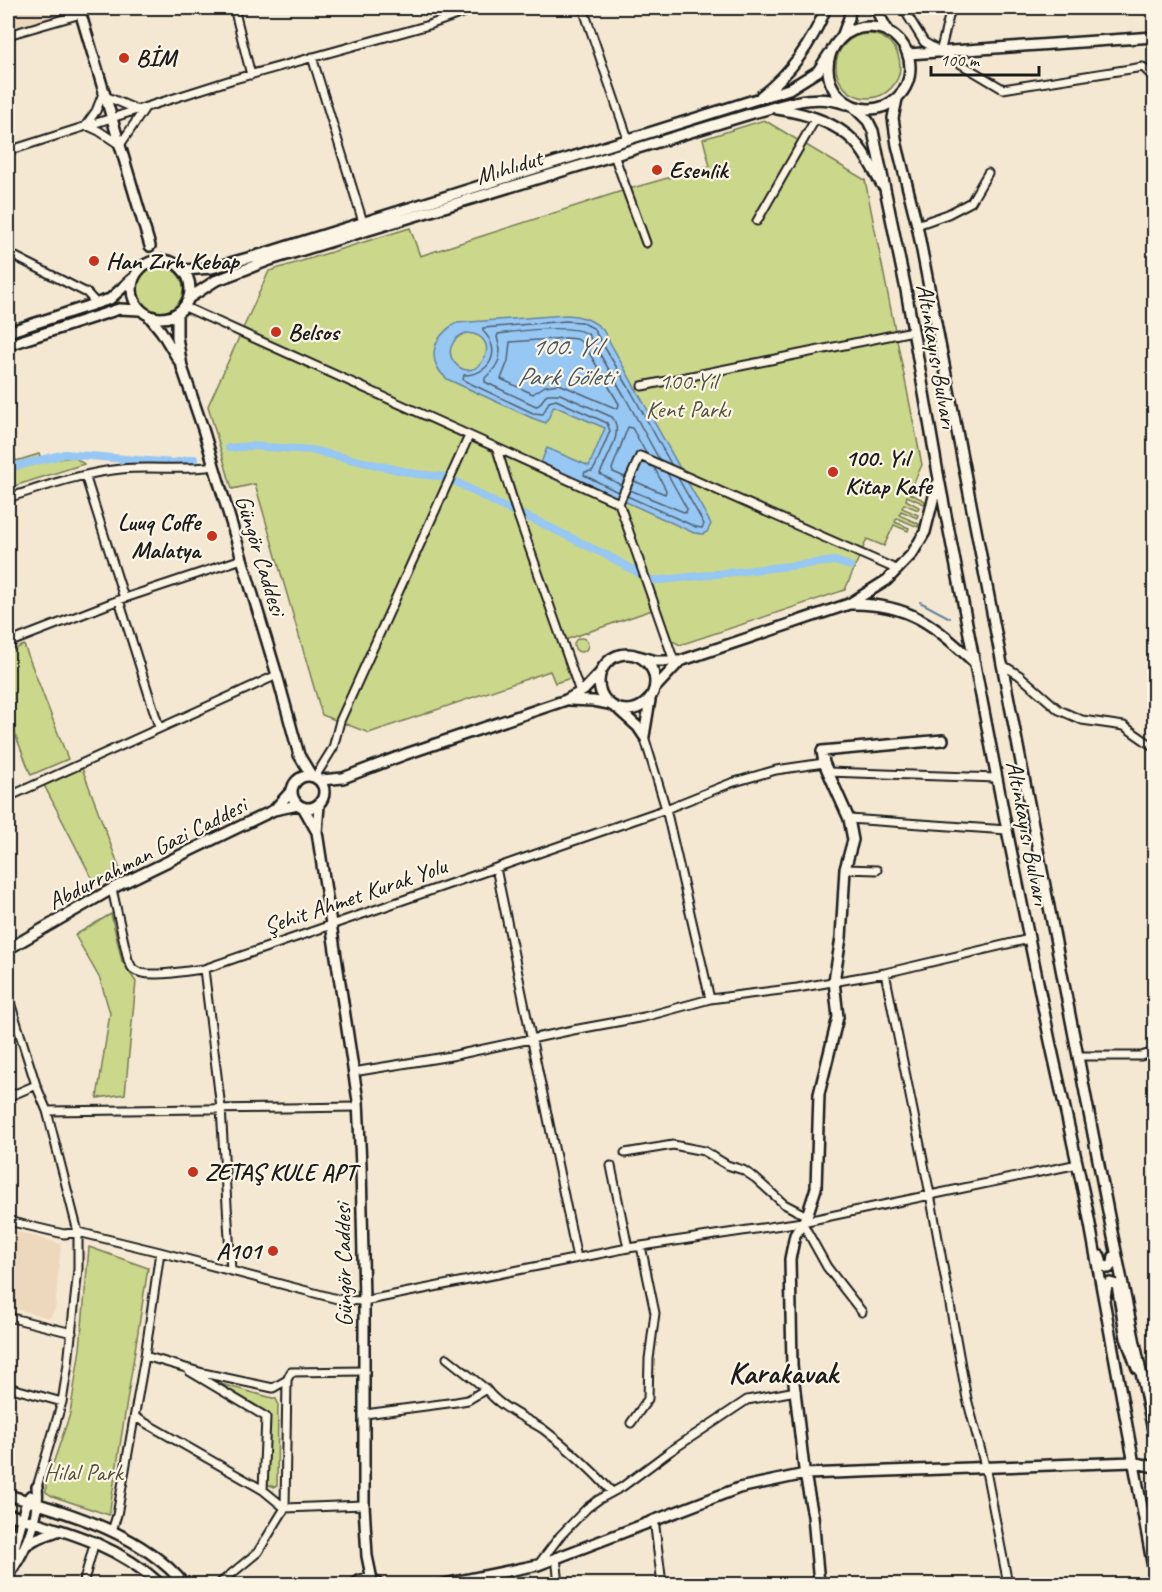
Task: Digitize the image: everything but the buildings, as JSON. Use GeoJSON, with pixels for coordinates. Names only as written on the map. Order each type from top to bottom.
{"type":"FeatureCollection","features":[{"type":"Feature","properties":{"kind":"main road"},"geometry":{"type":"LineString","coordinates":[[757,98],[781,80],[793,66],[813,36],[826,8]]}},
{"type":"Feature","properties":{"kind":"main road"},"geometry":{"type":"LineString","coordinates":[[841,38],[849,18],[849,8]]}},
{"type":"Feature","properties":{"kind":"main road"},"geometry":{"type":"LineString","coordinates":[[874,8],[888,31]]}},
{"type":"Feature","properties":{"kind":"main road"},"geometry":{"type":"LineString","coordinates":[[80,11],[150,246],[167,260]]}},
{"type":"Feature","properties":{"kind":"main road"},"geometry":{"type":"LineString","coordinates":[[860,27],[874,27],[888,31],[899,39],[908,54],[910,76],[906,88],[897,99],[873,110],[850,105],[836,94],[829,82],[827,68],[836,42],[847,32],[860,27]]}},
{"type":"Feature","properties":{"kind":"main road"},"geometry":{"type":"LineString","coordinates":[[908,54],[1155,37]]}},
{"type":"Feature","properties":{"kind":"main road","name":"Mıhlıdut"},"geometry":{"type":"LineString","coordinates":[[184,270],[212,268],[789,89],[818,71],[830,54]]}},
{"type":"Feature","properties":{"kind":"main road","name":"Mıhlıdut"},"geometry":{"type":"LineString","coordinates":[[184,306],[215,281],[270,260],[614,155],[812,98],[826,98],[850,105]]}},
{"type":"Feature","properties":{"kind":"main road","name":"Altınkayısı Bulvarı"},"geometry":{"type":"LineString","coordinates":[[897,99],[893,118],[897,145],[917,225],[1112,1232],[1155,1434]]}},
{"type":"Feature","properties":{"kind":"main road","name":"Altınkayısı Bulvarı"},"geometry":{"type":"LineString","coordinates":[[850,105],[868,121],[873,132],[886,191],[1007,830],[1050,1041],[1083,1187],[1155,1573]]}},
{"type":"Feature","properties":{"kind":"main road"},"geometry":{"type":"LineString","coordinates":[[772,108],[795,111],[816,118],[853,141],[863,152],[886,191]]}},
{"type":"Feature","properties":{"kind":"main road"},"geometry":{"type":"LineString","coordinates":[[8,332],[110,299],[134,278],[142,267],[150,246]]}},
{"type":"Feature","properties":{"kind":"main road"},"geometry":{"type":"LineString","coordinates":[[142,267],[157,260],[167,260],[176,263],[189,278],[191,288],[177,337],[182,366]]}},
{"type":"Feature","properties":{"kind":"main road"},"geometry":{"type":"LineString","coordinates":[[134,278],[132,292],[135,302],[161,332],[182,366]]}},
{"type":"Feature","properties":{"kind":"main road"},"geometry":{"type":"LineString","coordinates":[[8,345],[119,309],[144,312],[163,318],[184,306]]}},
{"type":"Feature","properties":{"kind":"main road","name":"Güngör Caddesi"},"geometry":{"type":"LineString","coordinates":[[182,366],[277,675],[299,755],[296,780]]}},
{"type":"Feature","properties":{"kind":"main road"},"geometry":{"type":"LineString","coordinates":[[343,777],[319,805],[301,806],[294,801],[292,790],[296,780],[306,775],[343,777],[566,700],[591,684],[611,659],[619,655],[628,654],[656,661],[677,661],[849,604],[887,580],[912,554],[925,532],[939,479]]}},
{"type":"Feature","properties":{"kind":"main road"},"geometry":{"type":"LineString","coordinates":[[849,604],[882,604],[917,616],[948,637],[975,663]]}},
{"type":"Feature","properties":{"kind":"main road"},"geometry":{"type":"LineString","coordinates":[[638,656],[646,661],[655,678],[644,736]]}},
{"type":"Feature","properties":{"kind":"main road"},"geometry":{"type":"LineString","coordinates":[[566,700],[593,701],[627,710],[636,709],[644,705],[677,661]]}},
{"type":"Feature","properties":{"kind":"main road"},"geometry":{"type":"LineString","coordinates":[[600,673],[600,690],[614,707],[638,727],[644,736]]}},
{"type":"Feature","properties":{"kind":"main road"},"geometry":{"type":"LineString","coordinates":[[819,1584],[813,1516],[805,1474],[792,1365],[790,1259],[795,1235],[805,1219],[816,1188],[819,1094],[838,1017],[834,981],[841,938],[845,869],[853,840],[849,819],[826,767],[822,750],[943,740]]}},
{"type":"Feature","properties":{"kind":"main road","name":"Güngör Caddesi"},"geometry":{"type":"LineString","coordinates":[[299,755],[316,777]]}},
{"type":"Feature","properties":{"kind":"main road"},"geometry":{"type":"LineString","coordinates":[[316,777],[324,785],[325,796]]}},
{"type":"Feature","properties":{"kind":"main road","name":"Abdurrahman Gazi Caddesi"},"geometry":{"type":"LineString","coordinates":[[274,810],[292,790]]}},
{"type":"Feature","properties":{"kind":"main road","name":"Güngör Caddesi"},"geometry":{"type":"LineString","coordinates":[[319,805],[317,832],[358,1107],[364,1301],[364,1505],[367,1556],[377,1583]]}},
{"type":"Feature","properties":{"kind":"main road","name":"Güngör Caddesi"},"geometry":{"type":"LineString","coordinates":[[301,806],[317,832]]}},
{"type":"Feature","properties":{"kind":"main road","name":"Abdurrahman Gazi Caddesi"},"geometry":{"type":"LineString","coordinates":[[8,949],[112,889],[274,810],[301,806]]}},
{"type":"Feature","properties":{"kind":"main road"},"geometry":{"type":"LineString","coordinates":[[1083,1187],[1090,1203],[1102,1265],[1106,1268],[1112,1266],[1113,1263],[1112,1232]]}},
{"type":"Feature","properties":{"kind":"main road"},"geometry":{"type":"LineString","coordinates":[[1105,1304],[1107,1285],[1110,1283],[1117,1285],[1126,1338],[1133,1361],[1143,1378]]}},
{"type":"Feature","properties":{"kind":"main road"},"geometry":{"type":"LineString","coordinates":[[444,1584],[477,1582],[538,1565],[739,1488],[805,1474],[1133,1462],[1155,1467]]}},
{"type":"Feature","properties":{"kind":"main road"},"geometry":{"type":"LineString","coordinates":[[13,1568],[15,1544],[27,1501],[37,1487]]}},
{"type":"Feature","properties":{"kind":"main road"},"geometry":{"type":"LineString","coordinates":[[13,1568],[26,1545],[39,1504],[37,1487]]}},
{"type":"Feature","properties":{"kind":"main road"},"geometry":{"type":"LineString","coordinates":[[8,1495],[112,1531],[154,1556],[184,1584]]}},
{"type":"Feature","properties":{"kind":"main road"},"geometry":{"type":"LineString","coordinates":[[8,1514],[95,1541],[115,1552],[160,1584]]}},
{"type":"Feature","properties":{"kind":"main road"},"geometry":{"type":"LineString","coordinates":[[8,1528],[15,1544]]}},
{"type":"Feature","properties":{"kind":"main road"},"geometry":{"type":"LineString","coordinates":[[26,1545],[60,1530]]}},
{"type":"Feature","properties":{"kind":"main road","name":"Güngör Caddesi"},"geometry":{"type":"LineString","coordinates":[[356,1583],[367,1556]]}},
{"type":"Feature","properties":{"kind":"main road","name":"Güngör Caddesi"},"geometry":{"type":"LineString","coordinates":[[356,1583],[368,1578],[377,1583]]}},
{"type":"Feature","properties":{"kind":"street"},"geometry":{"type":"LineString","coordinates":[[234,8],[250,75]]}},
{"type":"Feature","properties":{"kind":"street"},"geometry":{"type":"LineString","coordinates":[[8,151],[250,75],[429,25],[476,8]]}},
{"type":"Feature","properties":{"kind":"street"},"geometry":{"type":"LineString","coordinates":[[583,8],[628,139]]}},
{"type":"Feature","properties":{"kind":"street"},"geometry":{"type":"LineString","coordinates":[[903,8],[924,42],[1003,89],[1143,67],[1155,78]]}},
{"type":"Feature","properties":{"kind":"street"},"geometry":{"type":"LineString","coordinates":[[940,53],[951,8]]}},
{"type":"Feature","properties":{"kind":"street"},"geometry":{"type":"LineString","coordinates":[[8,35],[80,11]]}},
{"type":"Feature","properties":{"kind":"street"},"geometry":{"type":"LineString","coordinates":[[312,57],[363,222]]}},
{"type":"Feature","properties":{"kind":"street"},"geometry":{"type":"LineString","coordinates":[[86,125],[104,94],[142,109]]}},
{"type":"Feature","properties":{"kind":"street"},"geometry":{"type":"LineString","coordinates":[[86,125],[99,130],[120,145],[142,109]]}},
{"type":"Feature","properties":{"kind":"street"},"geometry":{"type":"LineString","coordinates":[[757,221],[816,118]]}},
{"type":"Feature","properties":{"kind":"street"},"geometry":{"type":"LineString","coordinates":[[614,155],[646,243]]}},
{"type":"Feature","properties":{"kind":"street"},"geometry":{"type":"LineString","coordinates":[[917,225],[948,214],[971,202],[988,173]]}},
{"type":"Feature","properties":{"kind":"street"},"geometry":{"type":"LineString","coordinates":[[8,253],[87,293],[97,304]]}},
{"type":"Feature","properties":{"kind":"street"},"geometry":{"type":"LineString","coordinates":[[184,306],[619,504]]}},
{"type":"Feature","properties":{"kind":"street"},"geometry":{"type":"LineString","coordinates":[[642,386],[913,331]]}},
{"type":"Feature","properties":{"kind":"street"},"geometry":{"type":"LineString","coordinates":[[316,777],[333,748],[340,722],[469,436]]}},
{"type":"Feature","properties":{"kind":"street"},"geometry":{"type":"LineString","coordinates":[[497,448],[515,507],[580,692]]}},
{"type":"Feature","properties":{"kind":"street"},"geometry":{"type":"LineString","coordinates":[[677,661],[619,504],[640,456],[898,570]]}},
{"type":"Feature","properties":{"kind":"street"},"geometry":{"type":"LineString","coordinates":[[8,498],[93,472],[125,469],[198,469],[214,466]]}},
{"type":"Feature","properties":{"kind":"street"},"geometry":{"type":"LineString","coordinates":[[85,475],[159,727]]}},
{"type":"Feature","properties":{"kind":"street"},"geometry":{"type":"LineString","coordinates":[[8,643],[122,599],[242,559]]}},
{"type":"Feature","properties":{"kind":"street"},"geometry":{"type":"LineString","coordinates":[[1001,664],[1019,675],[1059,710],[1082,720],[1124,726],[1155,747]]}},
{"type":"Feature","properties":{"kind":"street"},"geometry":{"type":"LineString","coordinates":[[8,797],[277,675]]}},
{"type":"Feature","properties":{"kind":"street"},"geometry":{"type":"LineString","coordinates":[[644,736],[666,809],[710,999]]}},
{"type":"Feature","properties":{"kind":"street","name":"Şehit Ahmet Kurak Yolu"},"geometry":{"type":"LineString","coordinates":[[112,889],[128,960],[133,969],[141,973],[154,974],[204,969],[666,809],[731,783],[777,770],[826,767],[997,778]]}},
{"type":"Feature","properties":{"kind":"street"},"geometry":{"type":"LineString","coordinates":[[849,819],[1007,830]]}},
{"type":"Feature","properties":{"kind":"street"},"geometry":{"type":"LineString","coordinates":[[496,868],[578,1258]]}},
{"type":"Feature","properties":{"kind":"street"},"geometry":{"type":"LineString","coordinates":[[845,869],[877,870]]}},
{"type":"Feature","properties":{"kind":"street"},"geometry":{"type":"LineString","coordinates":[[353,1071],[451,1056],[531,1040],[644,1017],[710,999],[797,988],[885,973],[1029,939]]}},
{"type":"Feature","properties":{"kind":"street"},"geometry":{"type":"LineString","coordinates":[[204,969],[220,1108],[231,1270]]}},
{"type":"Feature","properties":{"kind":"street"},"geometry":{"type":"LineString","coordinates":[[885,973],[930,1194],[967,1399],[985,1466],[1008,1584]]}},
{"type":"Feature","properties":{"kind":"street"},"geometry":{"type":"LineString","coordinates":[[8,996],[46,1111],[78,1232],[78,1269],[72,1333],[62,1402],[37,1487]]}},
{"type":"Feature","properties":{"kind":"street"},"geometry":{"type":"LineString","coordinates":[[1078,1056],[1140,1056],[1155,1052]]}},
{"type":"Feature","properties":{"kind":"street"},"geometry":{"type":"LineString","coordinates":[[8,1097],[36,1085]]}},
{"type":"Feature","properties":{"kind":"street"},"geometry":{"type":"LineString","coordinates":[[46,1111],[358,1107]]}},
{"type":"Feature","properties":{"kind":"street"},"geometry":{"type":"LineString","coordinates":[[625,1153],[673,1144],[704,1151],[755,1178],[805,1219],[827,1267],[862,1312]]}},
{"type":"Feature","properties":{"kind":"street"},"geometry":{"type":"LineString","coordinates":[[8,1221],[64,1234],[78,1232],[341,1300],[364,1301],[628,1248],[805,1219],[1078,1164]]}},
{"type":"Feature","properties":{"kind":"street"},"geometry":{"type":"LineString","coordinates":[[611,1166],[628,1248]]}},
{"type":"Feature","properties":{"kind":"street"},"geometry":{"type":"LineString","coordinates":[[631,1423],[648,1399],[649,1359],[655,1313],[641,1246]]}},
{"type":"Feature","properties":{"kind":"street"},"geometry":{"type":"LineString","coordinates":[[112,1531],[135,1417],[160,1252]]}},
{"type":"Feature","properties":{"kind":"street"},"geometry":{"type":"LineString","coordinates":[[8,1317],[72,1333]]}},
{"type":"Feature","properties":{"kind":"street"},"geometry":{"type":"LineString","coordinates":[[145,1356],[181,1367],[273,1388],[286,1380],[291,1372],[364,1371]]}},
{"type":"Feature","properties":{"kind":"street"},"geometry":{"type":"LineString","coordinates":[[447,1358],[486,1389],[493,1398],[544,1431],[598,1477],[612,1492]]}},
{"type":"Feature","properties":{"kind":"street"},"geometry":{"type":"LineString","coordinates":[[181,1367],[266,1417],[263,1490]]}},
{"type":"Feature","properties":{"kind":"street"},"geometry":{"type":"LineString","coordinates":[[1143,1378],[1155,1379]]}},
{"type":"Feature","properties":{"kind":"street"},"geometry":{"type":"LineString","coordinates":[[219,1584],[258,1552],[285,1508],[286,1380]]}},
{"type":"Feature","properties":{"kind":"street"},"geometry":{"type":"LineString","coordinates":[[8,1387],[62,1402]]}},
{"type":"Feature","properties":{"kind":"street"},"geometry":{"type":"LineString","coordinates":[[365,1414],[468,1400],[486,1389]]}},
{"type":"Feature","properties":{"kind":"street"},"geometry":{"type":"LineString","coordinates":[[538,1565],[560,1536],[586,1508],[747,1400],[796,1391]]}},
{"type":"Feature","properties":{"kind":"street"},"geometry":{"type":"LineString","coordinates":[[135,1417],[263,1490],[285,1508],[364,1505]]}},
{"type":"Feature","properties":{"kind":"street"},"geometry":{"type":"LineString","coordinates":[[654,1519],[662,1584]]}},
{"type":"Feature","properties":{"kind":"street"},"geometry":{"type":"LineString","coordinates":[[83,1584],[95,1541]]}},
{"type":"Feature","properties":{"kind":"street"},"geometry":{"type":"LineString","coordinates":[[556,1557],[559,1584]]}},
{"type":"Feature","properties":{"kind":"street"},"geometry":{"type":"LineString","coordinates":[[8,1584],[13,1568]]}},
{"type":"Feature","properties":{"kind":"shaded area"},"geometry":{"type":"Polygon","coordinates":[[[8,8],[58,8],[60,15],[8,30],[8,8]]]}},
{"type":"Feature","properties":{"kind":"shaded area"},"geometry":{"type":"Polygon","coordinates":[[[8,1229],[61,1244],[55,1310],[49,1318],[8,1307],[8,1229]]]}},
{"type":"Feature","properties":{"kind":"green space"},"geometry":{"type":"Polygon","coordinates":[[[868,34],[886,40],[894,48],[900,66],[894,84],[886,92],[868,98],[850,92],[842,84],[836,66],[842,48],[850,40],[868,34]]]}},
{"type":"Feature","properties":{"kind":"green space","name":"100.Yıl Kent Parkı"},"geometry":{"type":"Polygon","coordinates":[[[764,120],[865,180],[922,465],[909,493],[925,501],[924,504],[907,496],[906,500],[919,507],[918,510],[904,504],[902,508],[918,515],[917,518],[901,511],[899,515],[919,524],[918,527],[897,518],[895,522],[909,528],[908,531],[894,525],[884,546],[867,539],[845,590],[680,645],[669,639],[658,608],[559,642],[571,678],[555,683],[550,671],[369,733],[322,715],[255,484],[232,489],[208,406],[269,271],[410,228],[420,256],[622,191],[710,166],[703,139],[764,120]]]}},
{"type":"Feature","properties":{"kind":"green space"},"geometry":{"type":"Polygon","coordinates":[[[160,266],[169,267],[177,272],[182,280],[182,298],[177,306],[169,311],[160,312],[151,311],[143,306],[138,298],[137,289],[138,280],[143,272],[151,267],[160,266]]]}},
{"type":"Feature","properties":{"kind":"green space"},"geometry":{"type":"Polygon","coordinates":[[[118,296],[120,306],[8,341],[8,335],[118,296]]]}},
{"type":"Feature","properties":{"kind":"green space"},"geometry":{"type":"Polygon","coordinates":[[[8,432],[16,461],[39,454],[43,461],[74,457],[84,464],[8,488],[8,432]]]}},
{"type":"Feature","properties":{"kind":"green space"},"geometry":{"type":"Polygon","coordinates":[[[578,638],[584,638],[588,645],[584,652],[578,652],[574,648],[574,642],[578,638]]]}},
{"type":"Feature","properties":{"kind":"green space"},"geometry":{"type":"Polygon","coordinates":[[[24,645],[68,759],[31,775],[8,716],[8,652],[24,645]]]}},
{"type":"Feature","properties":{"kind":"green space"},"geometry":{"type":"Polygon","coordinates":[[[82,768],[121,872],[95,884],[44,785],[82,768]]]}},
{"type":"Feature","properties":{"kind":"green space"},"geometry":{"type":"Polygon","coordinates":[[[111,914],[122,961],[136,982],[125,1094],[97,1098],[110,1013],[100,979],[75,935],[111,914]]]}},
{"type":"Feature","properties":{"kind":"green space","name":"Hilal Park"},"geometry":{"type":"Polygon","coordinates":[[[89,1247],[148,1268],[109,1515],[46,1492],[46,1484],[70,1414],[80,1349],[89,1247]]]}},
{"type":"Feature","properties":{"kind":"green space"},"geometry":{"type":"Polygon","coordinates":[[[217,1383],[276,1399],[278,1403],[277,1486],[264,1483],[263,1415],[216,1388],[217,1383]]]}},
{"type":"Feature","properties":{"kind":"water","name":"100. Yıl Park Göleti"},"geometry":{"type":"Polygon","coordinates":[[[566,315],[586,319],[599,326],[711,524],[707,532],[694,533],[541,463],[547,448],[589,466],[605,428],[554,406],[546,423],[447,379],[436,364],[435,349],[442,335],[456,323],[566,315]],[[466,333],[452,344],[451,357],[463,369],[471,370],[479,366],[484,359],[485,342],[478,336],[466,333]]]}},
{"type":"Feature","properties":{"kind":"waterway"},"geometry":{"type":"LineString","coordinates":[[229,448],[251,446],[311,450],[416,474],[447,477],[503,507],[612,558],[651,580],[835,561],[850,566]]}},
{"type":"Feature","properties":{"kind":"waterway"},"geometry":{"type":"LineString","coordinates":[[8,468],[65,454],[173,463],[194,459]]}},
{"type":"Feature","properties":{"kind":"waterway"},"geometry":{"type":"LineString","coordinates":[[920,602],[950,618]]}},
{"type":"Feature","properties":{"kind":"waterway"},"geometry":{"type":"LineString","coordinates":[[1105,720],[1117,722]]}},
{"type":"Feature","properties":{"kind":"waterway"},"geometry":{"type":"LineString","coordinates":[[1148,739],[1154,742]]}},
{"type":"Feature","properties":{"kind":"place","name":"BİM"},"geometry":{"type":"Point","coordinates":[124,58]}},
{"type":"Feature","properties":{"kind":"place","name":"Esenlik"},"geometry":{"type":"Point","coordinates":[657,170]}},
{"type":"Feature","properties":{"kind":"place","name":"Han Zırh Kebap"},"geometry":{"type":"Point","coordinates":[94,261]}},
{"type":"Feature","properties":{"kind":"place","name":"Belsos"},"geometry":{"type":"Point","coordinates":[276,332]}},
{"type":"Feature","properties":{"kind":"place","name":"100. Yıl Kitap Kafe"},"geometry":{"type":"Point","coordinates":[833,472]}},
{"type":"Feature","properties":{"kind":"place","name":"Luuq Coffe Malatya"},"geometry":{"type":"Point","coordinates":[212,536]}},
{"type":"Feature","properties":{"kind":"place","name":"ZETAŞ KULE APT"},"geometry":{"type":"Point","coordinates":[193,1172]}},
{"type":"Feature","properties":{"kind":"place","name":"A101"},"geometry":{"type":"Point","coordinates":[273,1251]}},
{"type":"Feature","properties":{"kind":"district","name":"Karakavak"},"geometry":{"type":"Point","coordinates":[783,1373]}}]}
